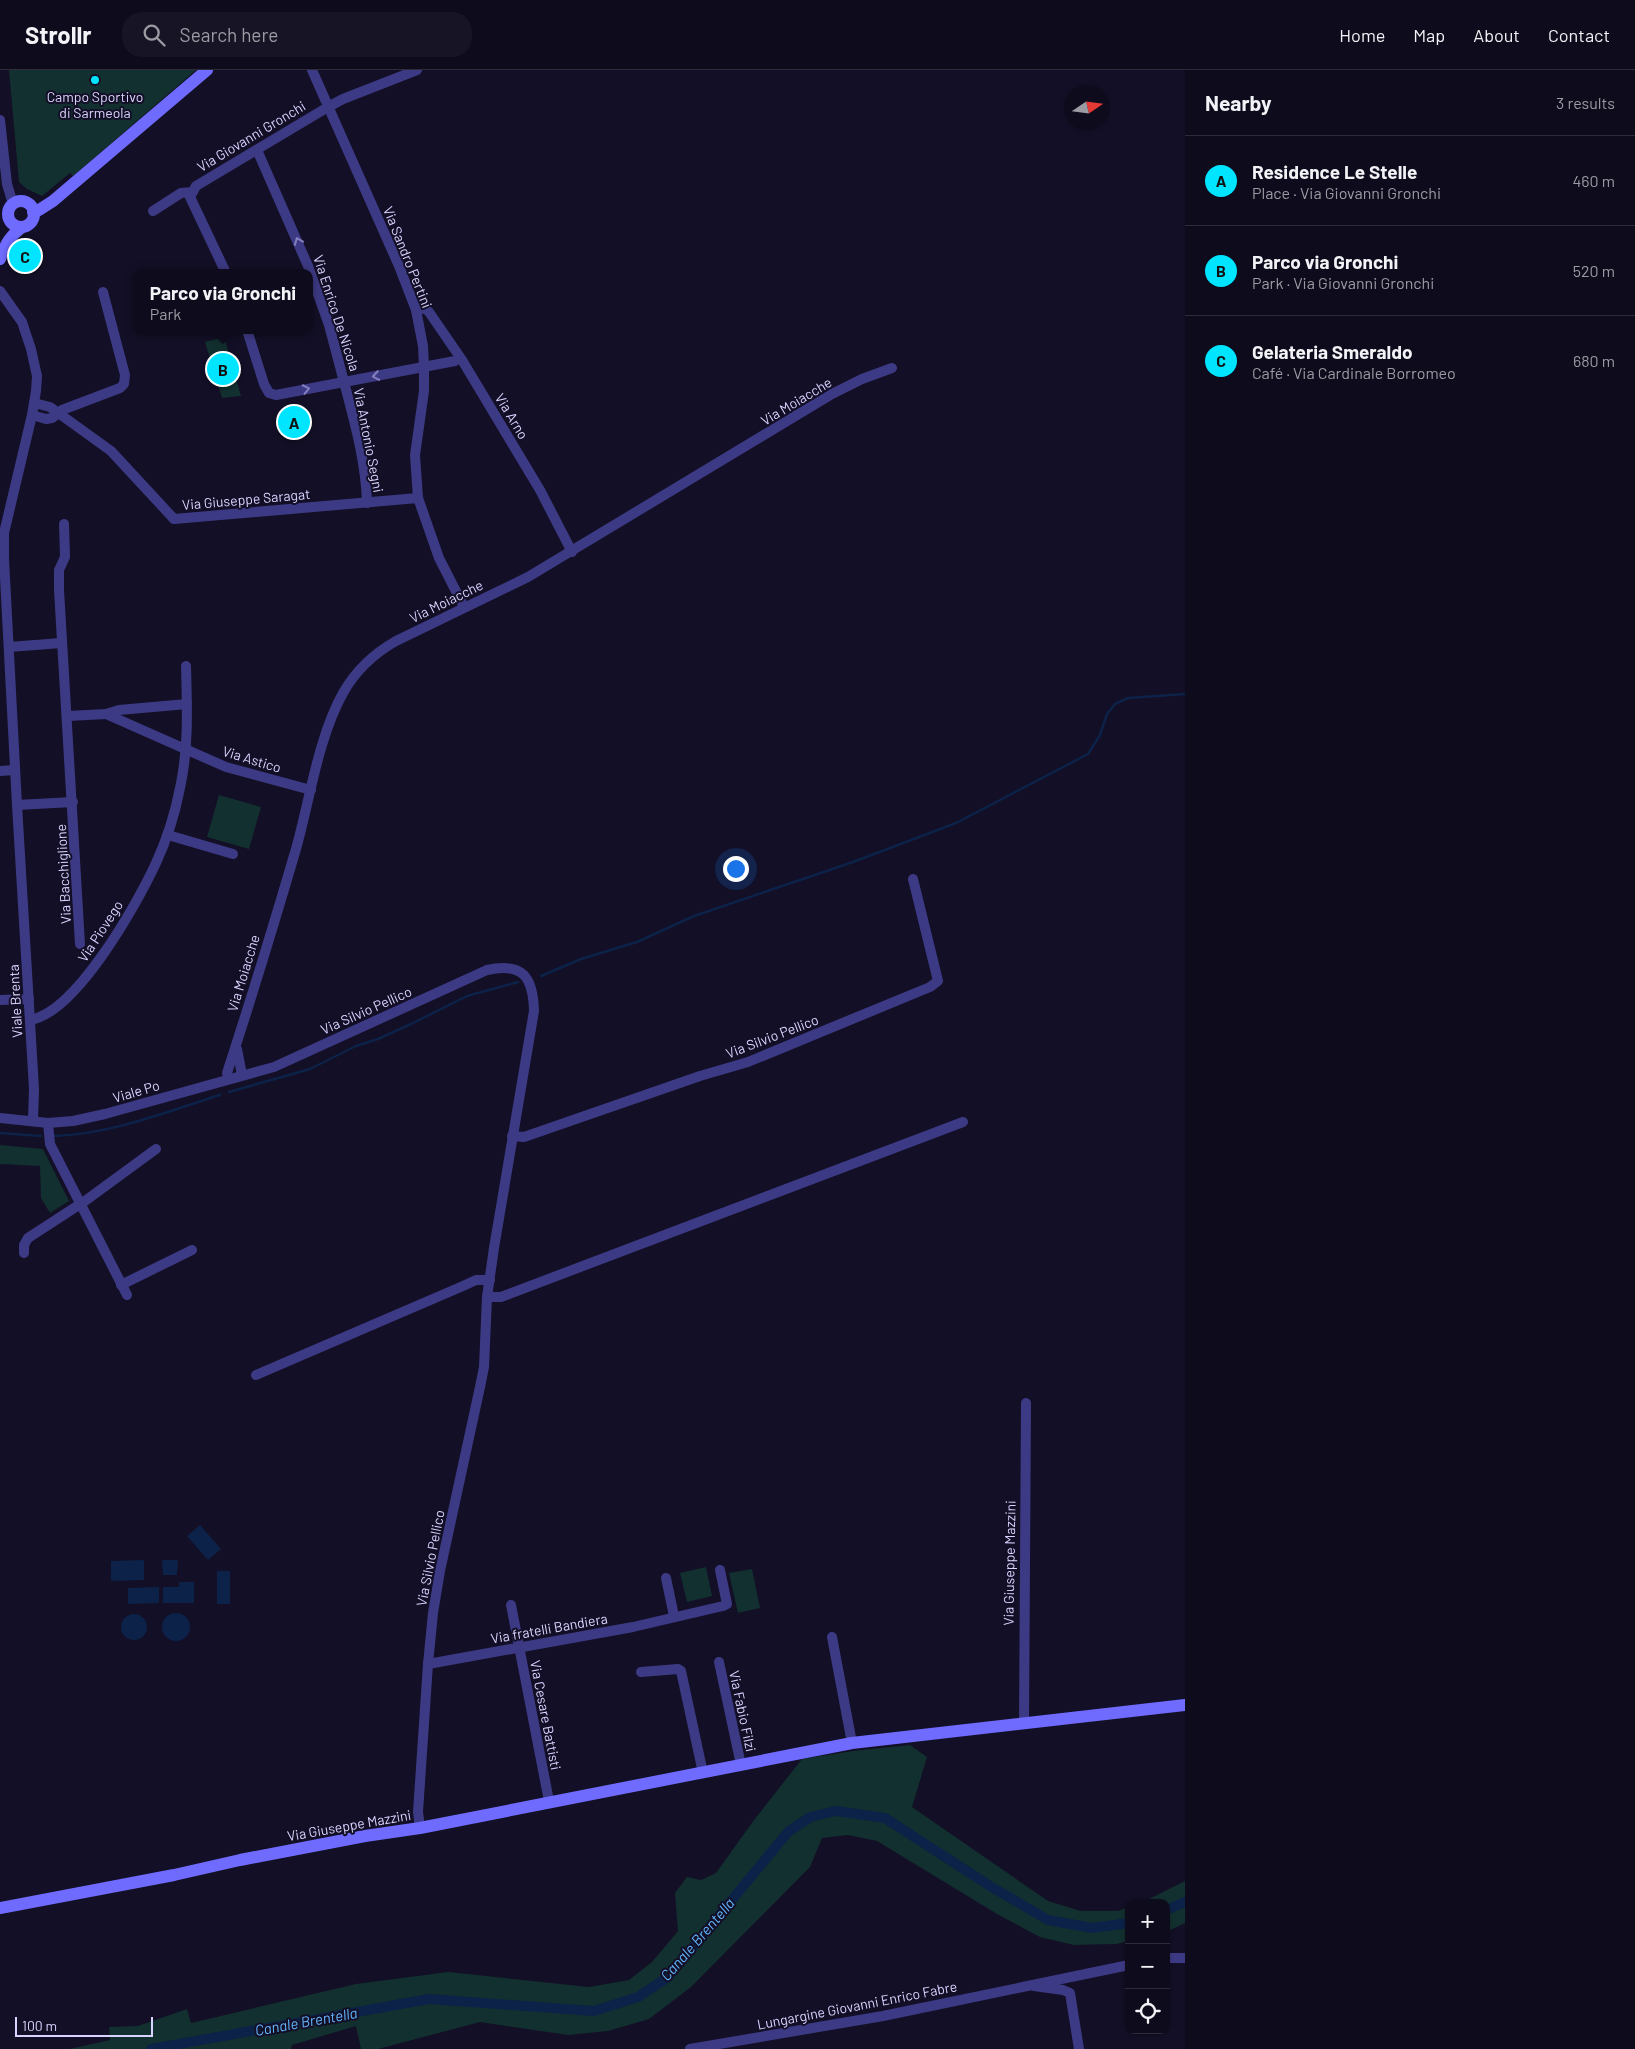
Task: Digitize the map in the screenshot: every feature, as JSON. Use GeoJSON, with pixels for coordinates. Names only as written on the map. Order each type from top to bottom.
{"type":"FeatureCollection","features":[{"type":"Feature","properties":{"kind":"main road"},"geometry":{"type":"LineString","coordinates":[[33,212],[53,202],[207,70]]}},
{"type":"Feature","properties":{"kind":"main road"},"geometry":{"type":"LineString","coordinates":[[0,242],[7,229],[9,210],[14,204],[25,202],[33,212],[31,222],[13,234],[5,245],[0,259]]}},
{"type":"Feature","properties":{"kind":"main road"},"geometry":{"type":"LineString","coordinates":[[8,217],[16,226],[22,227]]}},
{"type":"Feature","properties":{"kind":"main road","name":"Via Giuseppe Mazzini"},"geometry":{"type":"LineString","coordinates":[[0,1908],[182,1874],[248,1858],[420,1828],[852,1743],[1185,1705]]}},
{"type":"Feature","properties":{"kind":"street","name":"Via Sandro Pertini"},"geometry":{"type":"LineString","coordinates":[[312,70],[400,266],[416,310],[423,346],[424,367],[424,391],[415,455],[418,498],[439,558],[464,607]]}},
{"type":"Feature","properties":{"kind":"street","name":"Via Giovanni Gronchi"},"geometry":{"type":"LineString","coordinates":[[224,269],[190,197],[196,186],[343,99],[416,70]]}},
{"type":"Feature","properties":{"kind":"street"},"geometry":{"type":"LineString","coordinates":[[0,120],[7,184],[14,204]]}},
{"type":"Feature","properties":{"kind":"street","name":"Via Enrico De Nicola"},"geometry":{"type":"LineString","coordinates":[[257,150],[309,269]]}},
{"type":"Feature","properties":{"kind":"street","name":"Via Giovanni Gronchi"},"geometry":{"type":"LineString","coordinates":[[153,211],[181,193],[192,192]]}},
{"type":"Feature","properties":{"kind":"street","name":"Via Enrico De Nicola"},"geometry":{"type":"LineString","coordinates":[[313,280],[329,325],[344,382],[455,361]]}},
{"type":"Feature","properties":{"kind":"street","name":"Viale Brenta"},"geometry":{"type":"LineString","coordinates":[[0,291],[22,322],[37,376],[32,415],[4,533],[8,648],[5,663],[15,770],[34,1089],[33,1121]]}},
{"type":"Feature","properties":{"kind":"street"},"geometry":{"type":"LineString","coordinates":[[32,415],[46,419],[52,418],[58,413],[120,388],[124,384],[125,375],[103,292]]}},
{"type":"Feature","properties":{"kind":"street","name":"Via Arno"},"geometry":{"type":"LineString","coordinates":[[416,310],[425,308],[429,312],[462,360],[540,490],[572,552]]}},
{"type":"Feature","properties":{"kind":"street"},"geometry":{"type":"LineString","coordinates":[[248,334],[268,393],[276,395],[344,382]]}},
{"type":"Feature","properties":{"kind":"street","name":"Via Moiacche"},"geometry":{"type":"LineString","coordinates":[[229,1078],[228,1073],[296,848],[330,726],[342,695],[356,673],[379,650],[464,607],[528,578],[832,394],[862,379],[892,368]]}},
{"type":"Feature","properties":{"kind":"street","name":"Via Antonio Segni"},"geometry":{"type":"LineString","coordinates":[[344,382],[358,439],[367,503]]}},
{"type":"Feature","properties":{"kind":"street"},"geometry":{"type":"LineString","coordinates":[[34,403],[50,407],[58,413]]}},
{"type":"Feature","properties":{"kind":"street","name":"Via Giuseppe Saragat"},"geometry":{"type":"LineString","coordinates":[[58,413],[112,451],[174,519],[418,498]]}},
{"type":"Feature","properties":{"kind":"street","name":"Via Bacchiglione"},"geometry":{"type":"LineString","coordinates":[[64,524],[65,557],[59,570],[61,643],[68,716],[80,944]]}},
{"type":"Feature","properties":{"kind":"street"},"geometry":{"type":"LineString","coordinates":[[8,648],[61,643]]}},
{"type":"Feature","properties":{"kind":"street","name":"Via Piovego"},"geometry":{"type":"LineString","coordinates":[[30,1020],[37,1018],[58,1005],[79,987],[125,920],[156,864],[168,835],[181,786],[186,750],[186,666]]}},
{"type":"Feature","properties":{"kind":"street"},"geometry":{"type":"LineString","coordinates":[[68,716],[106,714],[119,710],[187,704]]}},
{"type":"Feature","properties":{"kind":"street"},"geometry":{"type":"LineString","coordinates":[[106,714],[186,750]]}},
{"type":"Feature","properties":{"kind":"street","name":"Via Astico"},"geometry":{"type":"LineString","coordinates":[[186,750],[226,767],[311,790]]}},
{"type":"Feature","properties":{"kind":"street"},"geometry":{"type":"LineString","coordinates":[[0,772],[15,770]]}},
{"type":"Feature","properties":{"kind":"street"},"geometry":{"type":"LineString","coordinates":[[17,805],[73,802]]}},
{"type":"Feature","properties":{"kind":"street"},"geometry":{"type":"LineString","coordinates":[[168,835],[233,854]]}},
{"type":"Feature","properties":{"kind":"street","name":"Via Silvio Pellico"},"geometry":{"type":"LineString","coordinates":[[512,1136],[524,1137],[748,1062],[930,987],[938,981],[913,879]]}},
{"type":"Feature","properties":{"kind":"street","name":"Via Silvio Pellico"},"geometry":{"type":"LineString","coordinates":[[229,1078],[274,1067],[487,970],[502,967],[514,968],[529,980],[534,994],[534,1011],[487,1297],[484,1366],[440,1571],[432,1620],[418,1812],[420,1828]]}},
{"type":"Feature","properties":{"kind":"street"},"geometry":{"type":"LineString","coordinates":[[0,1000],[29,999]]}},
{"type":"Feature","properties":{"kind":"street","name":"Via Moiacche"},"geometry":{"type":"LineString","coordinates":[[237,1043],[236,1054],[242,1074]]}},
{"type":"Feature","properties":{"kind":"street","name":"Viale Po"},"geometry":{"type":"LineString","coordinates":[[0,1118],[48,1123],[67,1122],[105,1114],[229,1078]]}},
{"type":"Feature","properties":{"kind":"street"},"geometry":{"type":"LineString","coordinates":[[487,1297],[502,1297],[963,1122]]}},
{"type":"Feature","properties":{"kind":"street"},"geometry":{"type":"LineString","coordinates":[[48,1123],[50,1144],[127,1295]]}},
{"type":"Feature","properties":{"kind":"street"},"geometry":{"type":"LineString","coordinates":[[24,1253],[24,1245],[28,1238],[80,1204],[156,1149]]}},
{"type":"Feature","properties":{"kind":"street"},"geometry":{"type":"LineString","coordinates":[[121,1285],[192,1250]]}},
{"type":"Feature","properties":{"kind":"street"},"geometry":{"type":"LineString","coordinates":[[256,1375],[476,1280],[490,1280]]}},
{"type":"Feature","properties":{"kind":"street","name":"Via Giuseppe Mazzini"},"geometry":{"type":"LineString","coordinates":[[1024,1723],[1026,1403]]}},
{"type":"Feature","properties":{"kind":"street","name":"Via fratelli Bandiera"},"geometry":{"type":"LineString","coordinates":[[428,1664],[518,1646],[633,1627],[723,1606],[727,1604],[720,1570]]}},
{"type":"Feature","properties":{"kind":"street"},"geometry":{"type":"LineString","coordinates":[[666,1578],[674,1616]]}},
{"type":"Feature","properties":{"kind":"street","name":"Via Cesare Battisti"},"geometry":{"type":"LineString","coordinates":[[511,1605],[549,1802]]}},
{"type":"Feature","properties":{"kind":"street"},"geometry":{"type":"LineString","coordinates":[[832,1637],[852,1743]]}},
{"type":"Feature","properties":{"kind":"street","name":"Via Fabio Filzi"},"geometry":{"type":"LineString","coordinates":[[719,1662],[741,1765]]}},
{"type":"Feature","properties":{"kind":"street"},"geometry":{"type":"LineString","coordinates":[[640,1672],[678,1669],[681,1671],[703,1772]]}},
{"type":"Feature","properties":{"kind":"street"},"geometry":{"type":"LineString","coordinates":[[1170,1958],[1185,1958]]}},
{"type":"Feature","properties":{"kind":"street","name":"Lungargine Giovanni Enrico Fabre"},"geometry":{"type":"LineString","coordinates":[[690,2049],[883,2016],[1029,1984],[1125,1966]]}},
{"type":"Feature","properties":{"kind":"street","name":"Lungargine Giovanni Enrico Fabre"},"geometry":{"type":"LineString","coordinates":[[1029,1984],[1070,1993],[1079,2049]]}},
{"type":"Feature","properties":{"kind":"green space"},"geometry":{"type":"Polygon","coordinates":[[[9,70],[196,70],[73,176],[70,173],[42,196],[27,189],[19,182],[9,70]]]}},
{"type":"Feature","properties":{"kind":"green space"},"geometry":{"type":"Polygon","coordinates":[[[224,337],[241,396],[222,398],[205,342],[224,337]]]}},
{"type":"Feature","properties":{"kind":"green space"},"geometry":{"type":"Polygon","coordinates":[[[219,795],[261,807],[249,849],[207,837],[219,795]]]}},
{"type":"Feature","properties":{"kind":"green space"},"geometry":{"type":"Polygon","coordinates":[[[0,1145],[43,1149],[69,1201],[50,1213],[41,1198],[40,1166],[0,1164],[0,1145]]]}},
{"type":"Feature","properties":{"kind":"green space"},"geometry":{"type":"Polygon","coordinates":[[[706,1567],[712,1596],[687,1602],[680,1573],[706,1567]]]}},
{"type":"Feature","properties":{"kind":"green space"},"geometry":{"type":"Polygon","coordinates":[[[752,1569],[760,1608],[738,1613],[729,1573],[752,1569]]]}},
{"type":"Feature","properties":{"kind":"green space"},"geometry":{"type":"Polygon","coordinates":[[[910,1745],[927,1757],[912,1807],[1048,1901],[1081,1911],[1118,1911],[1125,1908],[1125,1942],[1116,1944],[1074,1945],[1040,1937],[997,1914],[877,1841],[848,1835],[822,1838],[810,1867],[691,1987],[649,2019],[608,2031],[568,2035],[480,2022],[378,2049],[361,2049],[356,2026],[292,2045],[291,2049],[70,2049],[110,2040],[109,2027],[138,2026],[187,2009],[191,2023],[356,1984],[448,1972],[589,1987],[629,1980],[652,1962],[678,1931],[675,1893],[687,1877],[701,1880],[716,1873],[754,1820],[802,1759],[910,1745]]]}},
{"type":"Feature","properties":{"kind":"green space"},"geometry":{"type":"Polygon","coordinates":[[[1185,1881],[1185,1923],[1170,1930],[1170,1899],[1149,1899],[1185,1881]]]}},
{"type":"Feature","properties":{"kind":"water"},"geometry":{"type":"Polygon","coordinates":[[[200,1525],[221,1549],[208,1560],[187,1536],[200,1525]]]}},
{"type":"Feature","properties":{"kind":"water"},"geometry":{"type":"Polygon","coordinates":[[[144,1560],[144,1580],[111,1581],[111,1561],[144,1560]]]}},
{"type":"Feature","properties":{"kind":"water"},"geometry":{"type":"Polygon","coordinates":[[[162,1560],[178,1560],[177,1575],[163,1575],[162,1560]]]}},
{"type":"Feature","properties":{"kind":"water"},"geometry":{"type":"Polygon","coordinates":[[[217,1571],[230,1571],[230,1604],[217,1604],[217,1571]]]}},
{"type":"Feature","properties":{"kind":"water"},"geometry":{"type":"Polygon","coordinates":[[[179,1582],[194,1582],[194,1603],[163,1603],[163,1587],[179,1587],[179,1582]]]}},
{"type":"Feature","properties":{"kind":"water"},"geometry":{"type":"Polygon","coordinates":[[[159,1587],[159,1603],[128,1604],[128,1588],[159,1587]]]}},
{"type":"Feature","properties":{"kind":"water"},"geometry":{"type":"Polygon","coordinates":[[[176,1613],[186,1617],[190,1627],[186,1637],[176,1641],[166,1637],[162,1627],[166,1617],[176,1613]]]}},
{"type":"Feature","properties":{"kind":"water"},"geometry":{"type":"Polygon","coordinates":[[[134,1614],[143,1618],[147,1627],[143,1636],[134,1640],[125,1636],[121,1627],[125,1618],[134,1614]]]}},
{"type":"Feature","properties":{"kind":"waterway"},"geometry":{"type":"LineString","coordinates":[[541,976],[581,959],[637,942],[694,916],[853,862],[956,823],[1088,754],[1100,735],[1107,714],[1115,704],[1128,698],[1185,694]]}},
{"type":"Feature","properties":{"kind":"waterway"},"geometry":{"type":"LineString","coordinates":[[229,1092],[310,1069],[356,1046],[378,1039],[411,1024],[467,996],[518,982]]}},
{"type":"Feature","properties":{"kind":"waterway"},"geometry":{"type":"LineString","coordinates":[[54,1136],[118,1127],[220,1095]]}},
{"type":"Feature","properties":{"kind":"waterway"},"geometry":{"type":"LineString","coordinates":[[0,1133],[41,1136]]}},
{"type":"Feature","properties":{"kind":"waterway","name":"Canale Brentella"},"geometry":{"type":"LineString","coordinates":[[151,2049],[429,1999],[594,2011],[638,1997],[668,1977],[788,1832],[810,1817],[836,1811],[885,1818],[990,1886],[1048,1920],[1092,1928],[1125,1924]]}},
{"type":"Feature","properties":{"kind":"waterway","name":"Canale Brentella"},"geometry":{"type":"LineString","coordinates":[[1170,1908],[1185,1902]]}},
{"type":"Feature","properties":{"kind":"place","name":"Campo Sportivo di Sarmeola"},"geometry":{"type":"Point","coordinates":[95,80]}},
{"type":"Feature","properties":{"kind":"place","name":"Gelateria Smeraldo"},"geometry":{"type":"Point","coordinates":[25,256]}},
{"type":"Feature","properties":{"kind":"place","name":"Parco via Gronchi"},"geometry":{"type":"Point","coordinates":[223,369]}},
{"type":"Feature","properties":{"kind":"place","name":"Residence Le Stelle"},"geometry":{"type":"Point","coordinates":[294,422]}}]}
